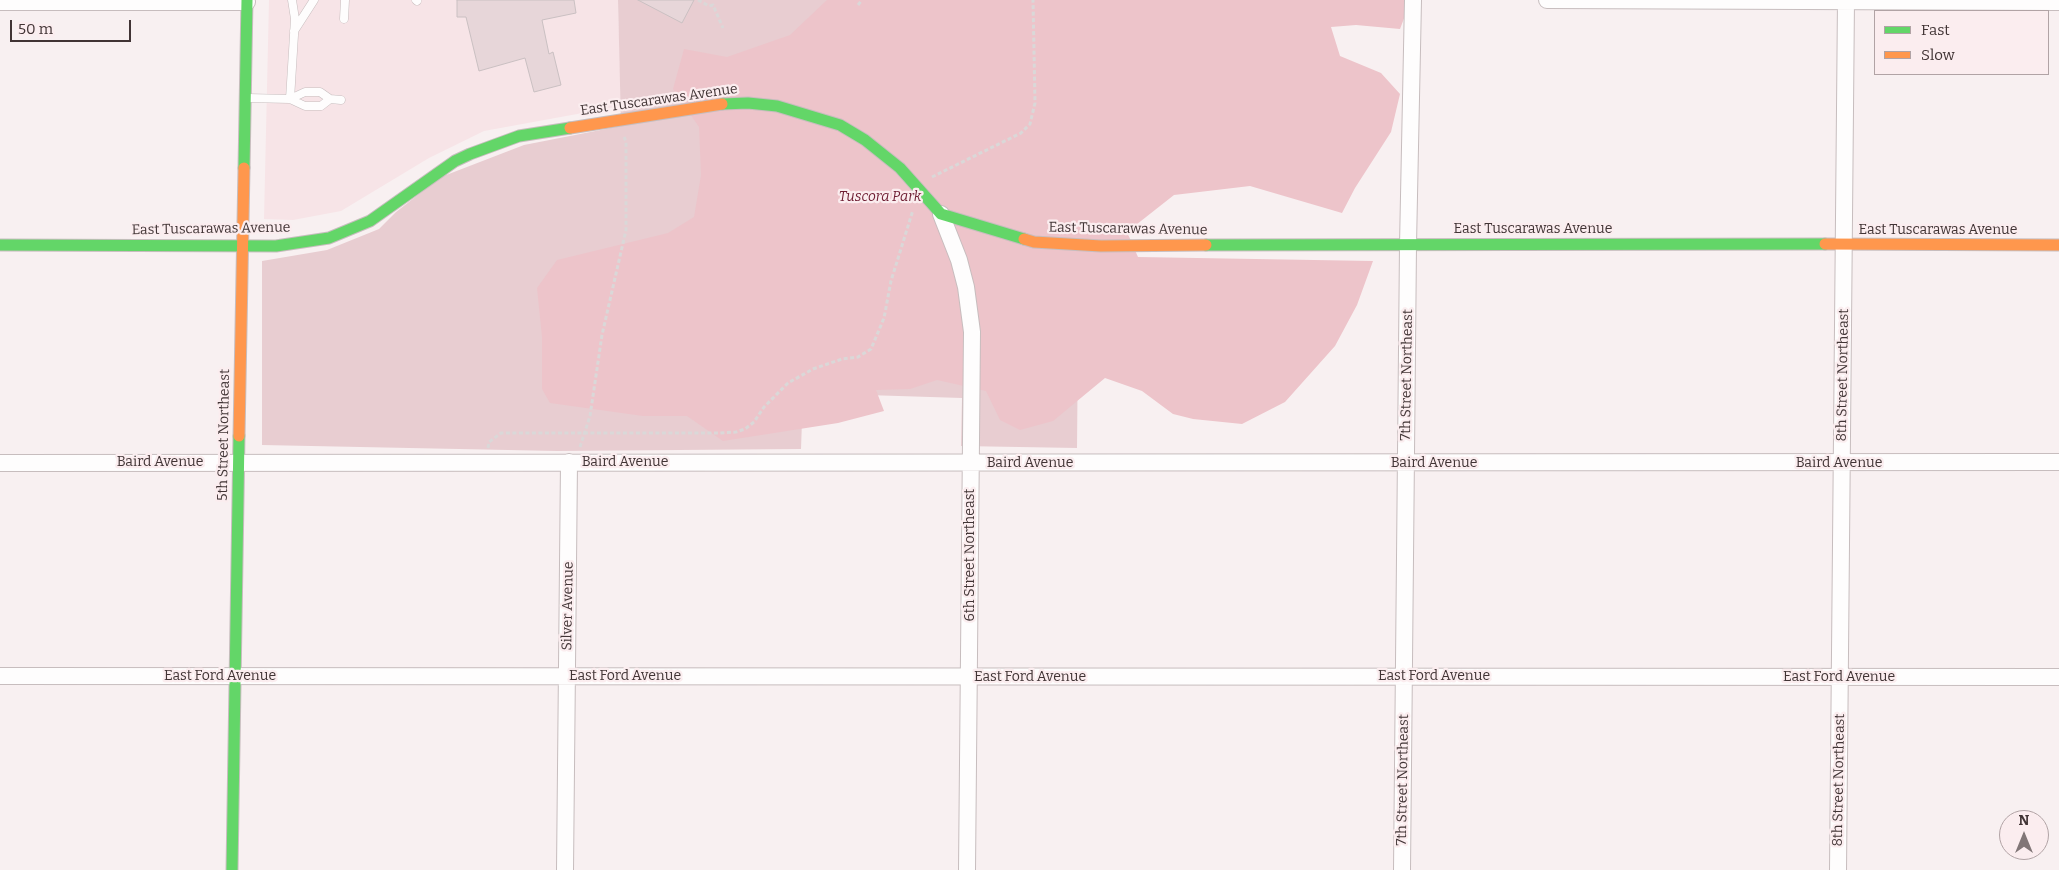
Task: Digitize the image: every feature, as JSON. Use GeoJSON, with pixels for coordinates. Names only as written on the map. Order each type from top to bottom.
{"type":"FeatureCollection","features":[{"type":"Feature","properties":{"kind":"street","name":"7th Street Northeast"},"geometry":{"type":"LineString","coordinates":[[1402,870],[1408,245],[1413,0]]}},
{"type":"Feature","properties":{"kind":"street"},"geometry":{"type":"LineString","coordinates":[[1547,0],[2059,2]]}},
{"type":"Feature","properties":{"kind":"street"},"geometry":{"type":"LineString","coordinates":[[0,2],[247,1]]}},
{"type":"Feature","properties":{"kind":"street","name":"5th Street Northeast"},"geometry":{"type":"LineString","coordinates":[[232,870],[247,1]]}},
{"type":"Feature","properties":{"kind":"street","name":"8th Street Northeast"},"geometry":{"type":"LineString","coordinates":[[1838,870],[1846,1]]}},
{"type":"Feature","properties":{"kind":"street","name":"East Tuscarawas Avenue"},"geometry":{"type":"LineString","coordinates":[[0,245],[276,246],[329,238],[370,221],[436,174],[470,154],[519,136],[723,104],[748,103],[777,106],[840,125],[865,140],[900,168],[941,214],[1034,242],[1067,245],[1844,244],[2059,246]]}},
{"type":"Feature","properties":{"kind":"street","name":"6th Street Northeast"},"geometry":{"type":"LineString","coordinates":[[941,214],[959,260],[966,287],[972,332],[967,870]]}},
{"type":"Feature","properties":{"kind":"street","name":"Baird Avenue"},"geometry":{"type":"LineString","coordinates":[[0,462],[2059,462]]}},
{"type":"Feature","properties":{"kind":"street","name":"Silver Avenue"},"geometry":{"type":"LineString","coordinates":[[565,870],[566,677],[573,462]]}},
{"type":"Feature","properties":{"kind":"street","name":"East Ford Avenue"},"geometry":{"type":"LineString","coordinates":[[0,676],[2059,677]]}},
{"type":"Feature","properties":{"kind":"lane"},"geometry":{"type":"LineString","coordinates":[[290,99],[295,19],[292,0]]}},
{"type":"Feature","properties":{"kind":"lane"},"geometry":{"type":"LineString","coordinates":[[294,31],[314,0]]}},
{"type":"Feature","properties":{"kind":"lane"},"geometry":{"type":"LineString","coordinates":[[344,19],[345,0]]}},
{"type":"Feature","properties":{"kind":"lane"},"geometry":{"type":"LineString","coordinates":[[290,99],[305,92],[320,92],[330,99],[340,100]]}},
{"type":"Feature","properties":{"kind":"lane"},"geometry":{"type":"LineString","coordinates":[[246,98],[290,99],[305,106],[321,106],[330,99]]}},
{"type":"Feature","properties":{"kind":"path"},"geometry":{"type":"LineString","coordinates":[[698,0],[709,6],[713,5],[723,28]]}},
{"type":"Feature","properties":{"kind":"path"},"geometry":{"type":"LineString","coordinates":[[858,5],[862,0]]}},
{"type":"Feature","properties":{"kind":"path"},"geometry":{"type":"LineString","coordinates":[[485,462],[489,442],[501,432],[584,434],[736,432],[754,422],[764,407],[788,383],[813,369],[842,359],[858,357],[872,349],[884,318],[891,281],[915,202],[915,184],[1021,133],[1030,124],[1035,103],[1034,0]]}},
{"type":"Feature","properties":{"kind":"path"},"geometry":{"type":"LineString","coordinates":[[573,462],[590,416],[602,335],[626,230],[626,141],[618,131],[614,121]]}},
{"type":"Feature","properties":{"kind":"shaded area"},"geometry":{"type":"Polygon","coordinates":[[[269,0],[618,0],[621,106],[484,131],[429,158],[341,211],[293,220],[264,219],[269,0]]]}},
{"type":"Feature","properties":{"kind":"green space","name":"Tuscora Park"},"geometry":{"type":"Polygon","coordinates":[[[618,0],[1081,0],[1077,448],[961,446],[962,398],[803,393],[801,449],[557,451],[262,445],[262,261],[327,250],[379,229],[396,212],[441,177],[524,145],[621,126],[618,0]]]}},
{"type":"Feature","properties":{"kind":"green space","name":"Tuscora Park"},"geometry":{"type":"Polygon","coordinates":[[[827,0],[1411,0],[1400,29],[1356,25],[1331,27],[1340,56],[1381,73],[1400,94],[1391,132],[1355,188],[1342,213],[1250,186],[1174,195],[1127,232],[1138,257],[1373,261],[1357,305],[1335,346],[1285,402],[1242,424],[1193,419],[1173,414],[1142,391],[1105,378],[1053,421],[1020,430],[1000,420],[986,391],[937,380],[910,389],[876,390],[884,411],[838,423],[723,441],[687,416],[643,416],[550,403],[542,389],[542,337],[537,288],[557,260],[668,233],[694,217],[701,175],[699,127],[673,89],[684,49],[727,57],[790,35],[827,0]]]}},
{"type":"Feature","properties":{"kind":"building"},"geometry":{"type":"Polygon","coordinates":[[[457,0],[574,0],[576,13],[542,20],[549,54],[553,52],[561,85],[534,92],[525,58],[479,71],[466,17],[457,17],[457,0]]]}},
{"type":"Feature","properties":{"kind":"building"},"geometry":{"type":"Polygon","coordinates":[[[638,0],[694,0],[682,23],[638,0]]]}},
{"type":"Feature","properties":{"kind":"traffic: fast"},"geometry":{"type":"LineString","coordinates":[[244,168],[247,0]]}},
{"type":"Feature","properties":{"kind":"traffic: fast"},"geometry":{"type":"LineString","coordinates":[[722,104],[748,103],[777,106],[840,125],[865,140],[900,168],[941,214],[1024,239]]}},
{"type":"Feature","properties":{"kind":"traffic: fast"},"geometry":{"type":"LineString","coordinates":[[0,245],[276,246],[329,238],[370,221],[455,161],[470,154],[519,136],[570,128]]}},
{"type":"Feature","properties":{"kind":"traffic: fast"},"geometry":{"type":"LineString","coordinates":[[1206,245],[1825,244]]}},
{"type":"Feature","properties":{"kind":"traffic: fast"},"geometry":{"type":"LineString","coordinates":[[232,870],[239,436]]}},
{"type":"Feature","properties":{"kind":"traffic: slow"},"geometry":{"type":"LineString","coordinates":[[570,128],[722,104]]}},
{"type":"Feature","properties":{"kind":"traffic: slow"},"geometry":{"type":"LineString","coordinates":[[239,436],[244,168]]}},
{"type":"Feature","properties":{"kind":"traffic: slow"},"geometry":{"type":"LineString","coordinates":[[1024,239],[1034,242],[1101,246],[1206,245]]}},
{"type":"Feature","properties":{"kind":"traffic: slow"},"geometry":{"type":"LineString","coordinates":[[1825,244],[2059,245]]}}]}
